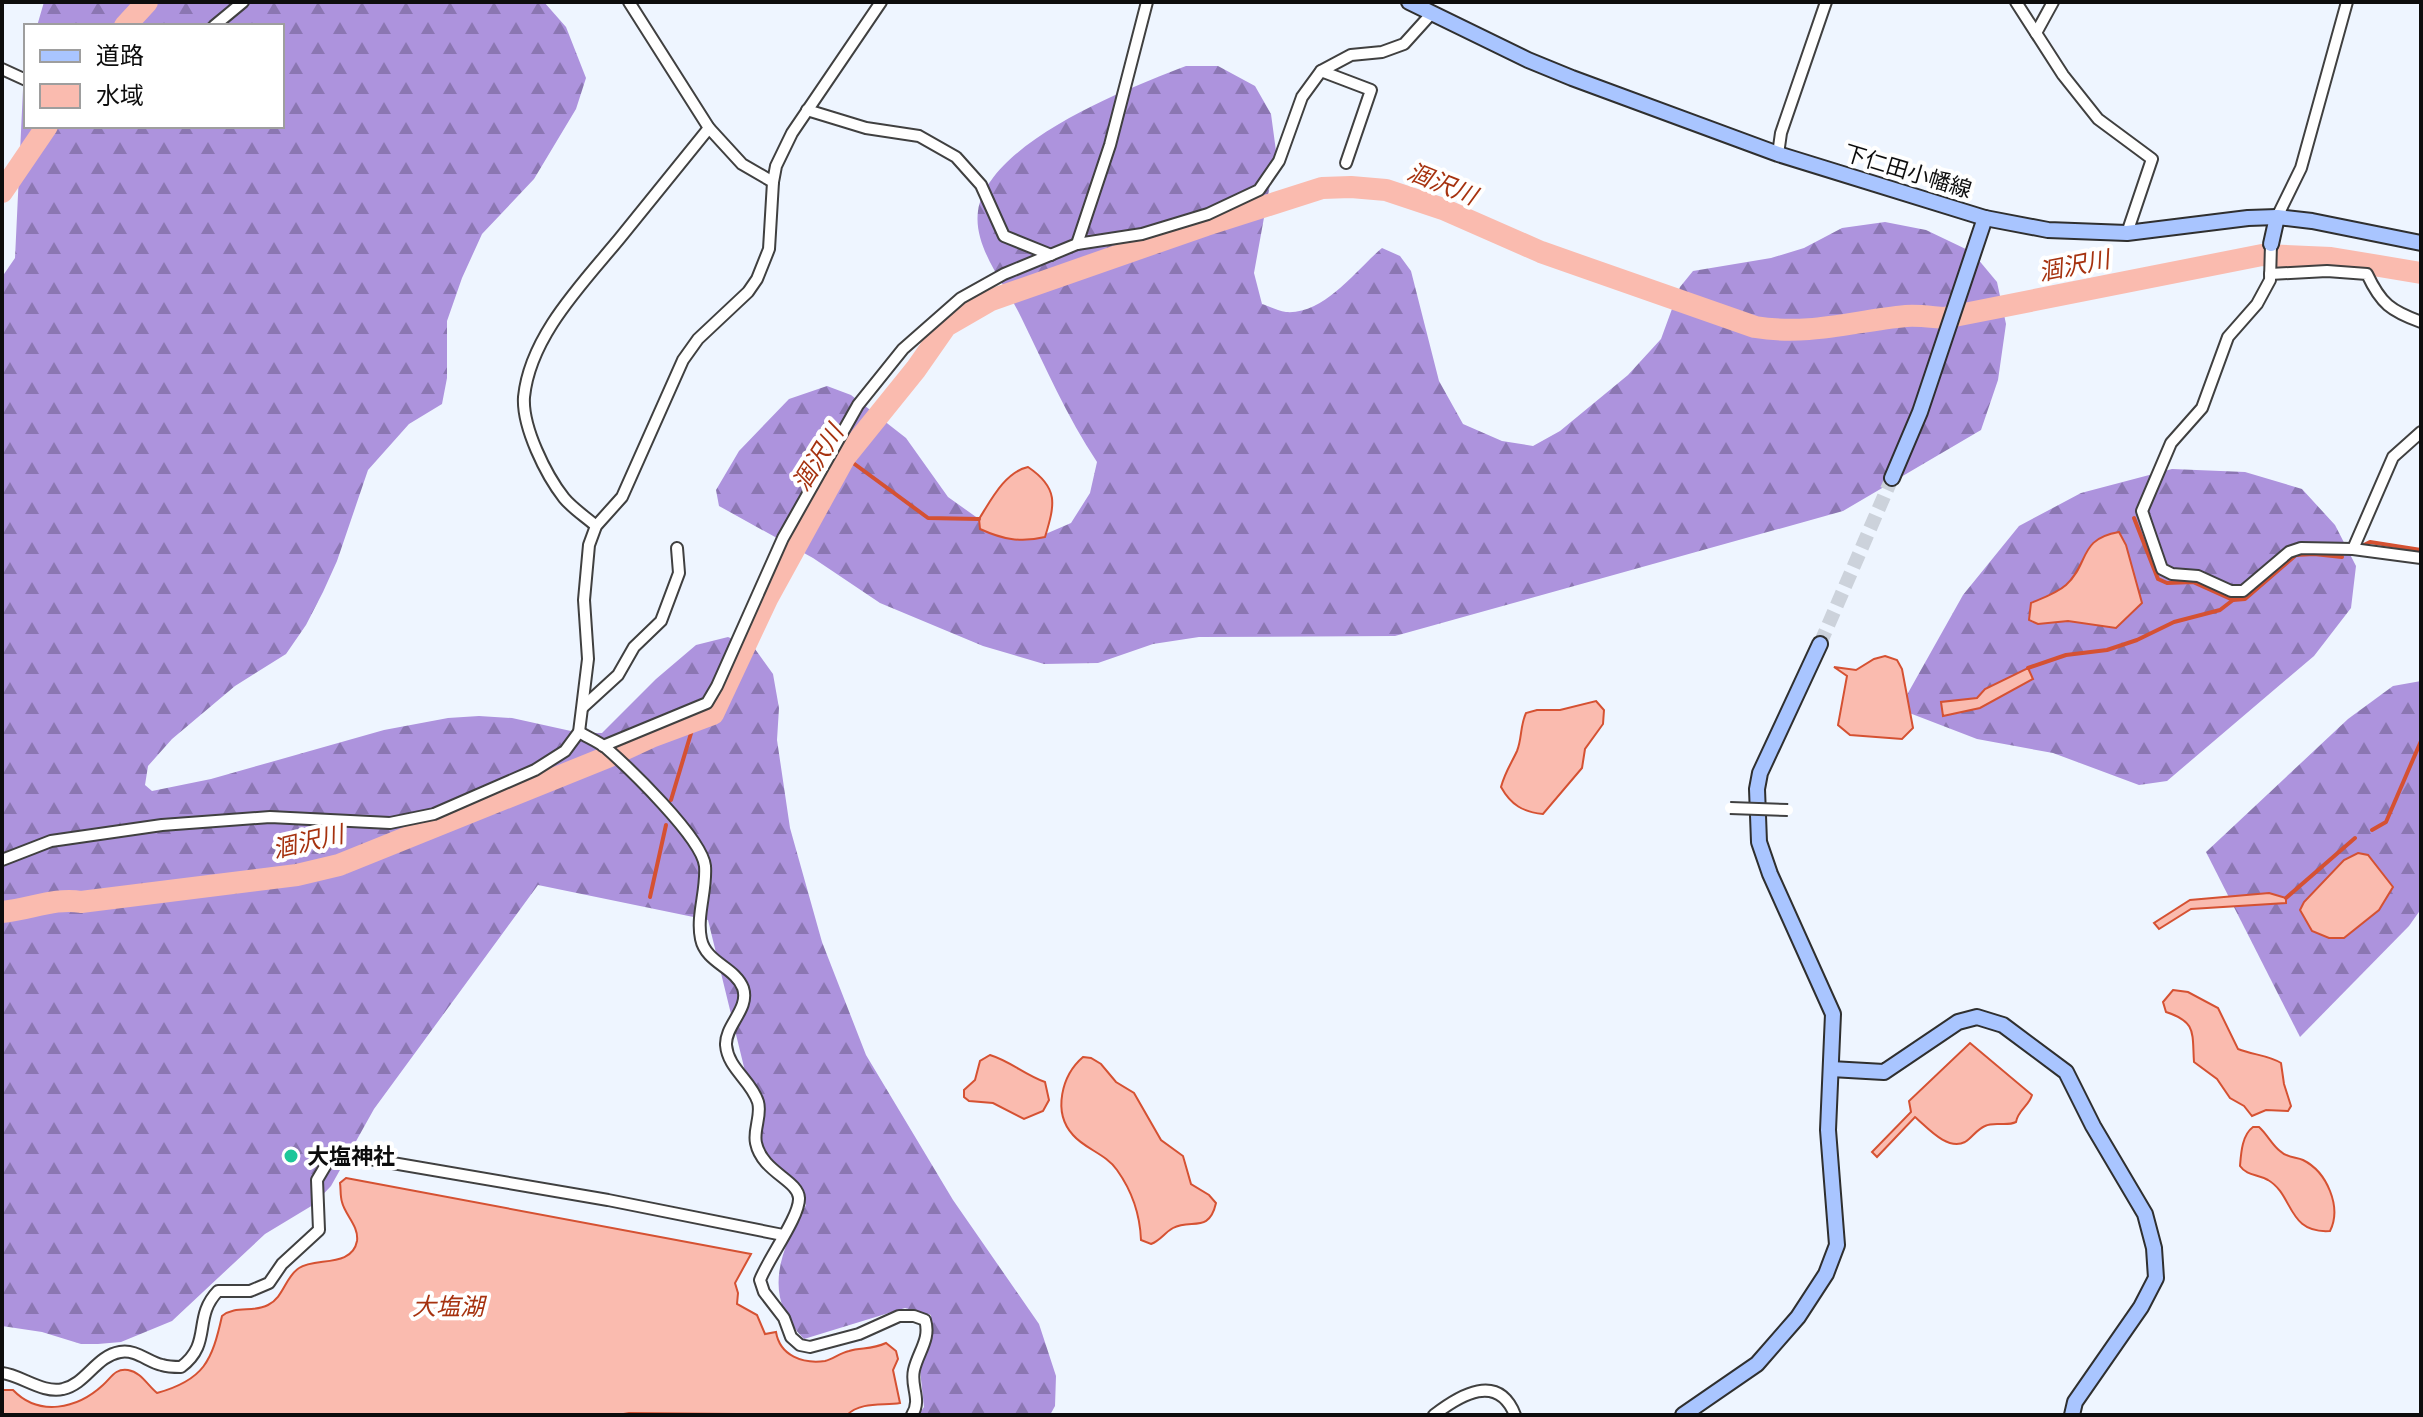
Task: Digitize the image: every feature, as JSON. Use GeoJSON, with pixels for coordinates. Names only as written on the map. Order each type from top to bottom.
{"type":"FeatureCollection","features":[{"type":"Feature","properties":{"kind":"street"},"geometry":{"type":"LineString","coordinates":[[216,24],[243,2]]}},
{"type":"Feature","properties":{"kind":"street"},"geometry":{"type":"LineString","coordinates":[[629,2],[709,128],[742,164],[773,182]]}},
{"type":"Feature","properties":{"kind":"street"},"geometry":{"type":"LineString","coordinates":[[2,860],[51,841],[159,825],[270,817],[390,823],[434,814],[535,770],[565,751],[579,732],[588,659],[584,600],[589,545],[596,526],[622,497],[683,360],[698,339],[748,292],[757,279],[769,249],[776,166],[792,133],[881,2]]}},
{"type":"Feature","properties":{"kind":"street"},"geometry":{"type":"LineString","coordinates":[[1077,244],[1110,145],[1147,2]]}},
{"type":"Feature","properties":{"kind":"street","name":"下仁田小幡線"},"geometry":{"type":"LineString","coordinates":[[1409,2],[1528,60],[1778,154],[1985,218],[2048,230],[2127,233],[2277,217],[2421,243]]}},
{"type":"Feature","properties":{"kind":"street"},"geometry":{"type":"LineString","coordinates":[[1778,154],[1781,133],[1826,2]]}},
{"type":"Feature","properties":{"kind":"street"},"geometry":{"type":"LineString","coordinates":[[2016,2],[2063,75],[2098,119],[2152,159],[2127,233]]}},
{"type":"Feature","properties":{"kind":"street"},"geometry":{"type":"LineString","coordinates":[[2036,33],[2053,2]]}},
{"type":"Feature","properties":{"kind":"street"},"geometry":{"type":"LineString","coordinates":[[2347,2],[2301,168],[2277,217],[2271,244],[2270,280],[2257,304],[2228,337],[2202,408],[2171,443],[2142,511],[2162,569],[2172,574],[2198,576],[2231,591],[2243,591],[2289,552],[2301,548],[2353,549],[2421,558]]}},
{"type":"Feature","properties":{"kind":"street"},"geometry":{"type":"LineString","coordinates":[[603,746],[707,703],[783,538],[858,405],[903,349],[961,298],[1004,274],[1077,244],[1142,234],[1208,214],[1259,190],[1279,161],[1302,97],[1321,71],[1351,55],[1382,52],[1404,44],[1432,13]]}},
{"type":"Feature","properties":{"kind":"street"},"geometry":{"type":"LineString","coordinates":[[2,69],[24,79]]}},
{"type":"Feature","properties":{"kind":"street"},"geometry":{"type":"LineString","coordinates":[[1321,71],[1371,90],[1346,163]]}},
{"type":"Feature","properties":{"kind":"street"},"geometry":{"type":"LineString","coordinates":[[807,110],[866,128],[919,136],[956,157],[981,185],[1004,236],[1051,255]]}},
{"type":"Feature","properties":{"kind":"street"},"geometry":{"type":"LineString","coordinates":[[596,526],[565,499],[543,464],[526,418],[524,400],[529,371],[544,339],[575,294],[709,128]]}},
{"type":"Feature","properties":{"kind":"street"},"geometry":{"type":"LineString","coordinates":[[1892,478],[1920,412],[1985,218]]}},
{"type":"Feature","properties":{"kind":"street"},"geometry":{"type":"LineString","coordinates":[[2270,269],[2367,274],[2377,296],[2395,313],[2421,322]]}},
{"type":"Feature","properties":{"kind":"street"},"geometry":{"type":"LineString","coordinates":[[2353,549],[2393,457],[2421,432]]}},
{"type":"Feature","properties":{"kind":"street"},"geometry":{"type":"LineString","coordinates":[[582,708],[618,675],[634,647],[661,621],[679,573],[677,548]]}},
{"type":"Feature","properties":{"kind":"street"},"geometry":{"type":"LineString","coordinates":[[1683,1415],[1757,1364],[1798,1317],[1826,1274],[1837,1245],[1828,1130],[1833,1014],[1770,874],[1759,842],[1757,789],[1760,773],[1820,644]]}},
{"type":"Feature","properties":{"kind":"street"},"geometry":{"type":"LineString","coordinates":[[579,732],[603,746],[644,786],[699,847],[705,865],[700,937],[707,954],[738,980],[744,991],[743,1004],[726,1041],[729,1058],[752,1088],[759,1106],[755,1140],[761,1159],[797,1190],[799,1200],[795,1215],[760,1280],[764,1292],[784,1318],[791,1337],[800,1345],[810,1347],[859,1334],[899,1316],[925,1320],[929,1331],[914,1371],[917,1407],[912,1415]]}},
{"type":"Feature","properties":{"kind":"street"},"geometry":{"type":"LineString","coordinates":[[1730,808],[1788,810]]}},
{"type":"Feature","properties":{"kind":"street"},"geometry":{"type":"LineString","coordinates":[[1831,1069],[1884,1072],[1958,1022],[1977,1017],[2003,1025],[2066,1072],[2093,1126],[2145,1214],[2154,1248],[2156,1278],[2141,1307],[2075,1402],[2072,1415]]}},
{"type":"Feature","properties":{"kind":"street"},"geometry":{"type":"LineString","coordinates":[[2,1373],[62,1390],[81,1379],[100,1361],[121,1351],[139,1354],[160,1365],[181,1367],[193,1358],[200,1346],[208,1301],[218,1291],[250,1291],[269,1283],[282,1264],[319,1230],[321,1219],[317,1180],[330,1158],[340,1154],[608,1200],[783,1235]]}},
{"type":"Feature","properties":{"kind":"street"},"geometry":{"type":"LineString","coordinates":[[1434,1415],[1457,1397],[1476,1391],[1504,1396],[1515,1415]]}},
{"type":"Feature","properties":{"kind":"green space"},"geometry":{"type":"Polygon","coordinates":[[[44,2],[544,2],[566,27],[586,78],[576,109],[534,179],[482,234],[462,278],[447,321],[447,378],[442,404],[409,424],[368,470],[337,561],[306,625],[286,654],[235,686],[172,739],[148,766],[145,785],[152,791],[211,779],[384,730],[448,718],[512,718],[580,733],[602,733],[656,679],[696,645],[728,637],[755,649],[773,674],[779,708],[777,740],[790,828],[822,942],[866,1055],[953,1200],[1039,1324],[1056,1376],[1055,1406],[1050,1415],[918,1415],[924,1407],[920,1370],[931,1315],[905,1308],[804,1339],[783,1306],[779,1273],[789,1239],[806,1205],[800,1188],[766,1157],[708,920],[538,885],[374,1109],[331,1186],[313,1205],[265,1234],[172,1321],[121,1342],[81,1344],[42,1332],[2,1326],[2,277],[15,258],[24,68],[24,128],[284,128],[284,24],[38,24],[44,2]]]}},
{"type":"Feature","properties":{"kind":"green space"},"geometry":{"type":"Polygon","coordinates":[[[1186,66],[1218,66],[1255,86],[1271,114],[1276,151],[1254,273],[1262,304],[1280,311],[1300,311],[1326,299],[1382,248],[1400,256],[1411,271],[1439,381],[1463,424],[1502,441],[1533,446],[1560,431],[1628,375],[1661,339],[1680,287],[1693,271],[1771,258],[1804,248],[1842,228],[1885,222],[1926,230],[1972,252],[1997,282],[2006,324],[1998,380],[1981,430],[1843,511],[1395,636],[1199,637],[1153,644],[1098,663],[1044,664],[983,646],[880,603],[813,558],[719,506],[716,490],[739,451],[789,399],[827,386],[851,395],[906,438],[948,497],[1000,534],[1034,539],[1071,523],[1090,493],[1097,462],[1066,409],[985,252],[980,239],[978,211],[987,186],[1007,162],[1033,141],[1098,103],[1186,66]]]}},
{"type":"Feature","properties":{"kind":"green space"},"geometry":{"type":"Polygon","coordinates":[[[2172,469],[2245,472],[2302,489],[2335,525],[2356,566],[2351,608],[2314,656],[2167,781],[2139,785],[2053,753],[1977,739],[1899,709],[1963,595],[2019,526],[2081,493],[2172,469]]]}},
{"type":"Feature","properties":{"kind":"green space"},"geometry":{"type":"Polygon","coordinates":[[[2421,681],[2421,909],[2409,926],[2300,1037],[2206,852],[2348,719],[2393,686],[2421,681]]]}},
{"type":"Feature","properties":{"kind":"water"},"geometry":{"type":"Polygon","coordinates":[[[1028,467],[1045,482],[1052,498],[1045,537],[1011,539],[980,529],[979,519],[999,488],[1012,475],[1028,467]]]}},
{"type":"Feature","properties":{"kind":"water"},"geometry":{"type":"Polygon","coordinates":[[[2119,532],[2126,545],[2142,603],[2116,628],[2068,621],[2038,624],[2029,620],[2031,603],[2066,585],[2097,540],[2119,532]]]}},
{"type":"Feature","properties":{"kind":"water"},"geometry":{"type":"Polygon","coordinates":[[[1885,656],[1897,660],[1902,669],[1913,728],[1902,739],[1850,735],[1838,725],[1847,676],[1834,667],[1856,670],[1885,656]]]}},
{"type":"Feature","properties":{"kind":"water"},"geometry":{"type":"Polygon","coordinates":[[[2028,668],[2033,679],[1980,708],[1943,716],[1941,702],[1977,698],[1985,689],[2028,668]]]}},
{"type":"Feature","properties":{"kind":"water"},"geometry":{"type":"Polygon","coordinates":[[[1596,701],[1604,710],[1603,724],[1585,749],[1582,768],[1543,814],[1513,803],[1501,787],[1519,746],[1526,713],[1560,710],[1596,701]]]}},
{"type":"Feature","properties":{"kind":"water"},"geometry":{"type":"Polygon","coordinates":[[[2358,853],[2368,855],[2393,887],[2379,910],[2344,938],[2329,938],[2312,931],[2300,910],[2304,902],[2344,860],[2358,853]]]}},
{"type":"Feature","properties":{"kind":"water"},"geometry":{"type":"Polygon","coordinates":[[[2269,893],[2286,898],[2286,903],[2191,909],[2159,929],[2154,923],[2190,900],[2269,893]]]}},
{"type":"Feature","properties":{"kind":"water"},"geometry":{"type":"Polygon","coordinates":[[[2173,990],[2188,992],[2218,1008],[2238,1049],[2281,1063],[2291,1106],[2288,1111],[2266,1110],[2252,1116],[2244,1106],[2230,1098],[2217,1079],[2194,1062],[2191,1030],[2183,1020],[2166,1012],[2163,1002],[2173,990]]]}},
{"type":"Feature","properties":{"kind":"water"},"geometry":{"type":"Polygon","coordinates":[[[1970,1043],[2032,1095],[2016,1122],[1985,1126],[1958,1144],[1944,1141],[1915,1117],[1877,1157],[1872,1152],[1911,1112],[1909,1101],[1970,1043]]]}},
{"type":"Feature","properties":{"kind":"water"},"geometry":{"type":"Polygon","coordinates":[[[990,1055],[1045,1082],[1049,1100],[1043,1111],[1024,1119],[993,1103],[969,1101],[964,1097],[964,1090],[975,1080],[980,1061],[990,1055]]]}},
{"type":"Feature","properties":{"kind":"water"},"geometry":{"type":"Polygon","coordinates":[[[1083,1057],[1101,1064],[1116,1082],[1134,1093],[1161,1140],[1183,1156],[1191,1184],[1216,1203],[1209,1219],[1173,1228],[1151,1244],[1141,1240],[1137,1212],[1122,1178],[1112,1164],[1073,1135],[1063,1116],[1061,1105],[1065,1084],[1083,1057]]]}},
{"type":"Feature","properties":{"kind":"water"},"geometry":{"type":"Polygon","coordinates":[[[2253,1127],[2259,1127],[2283,1153],[2312,1166],[2325,1181],[2334,1211],[2330,1231],[2306,1226],[2298,1220],[2276,1187],[2240,1166],[2244,1139],[2253,1127]]]}},
{"type":"Feature","properties":{"kind":"water","name":"大塩湖"},"geometry":{"type":"Polygon","coordinates":[[[346,1178],[751,1254],[735,1283],[737,1304],[757,1315],[765,1334],[776,1332],[787,1353],[809,1361],[825,1361],[846,1352],[886,1343],[896,1351],[898,1359],[893,1370],[900,1403],[866,1406],[847,1415],[2,1415],[2,1390],[13,1390],[34,1404],[58,1407],[82,1400],[120,1371],[137,1373],[157,1393],[186,1382],[196,1375],[209,1357],[222,1316],[268,1305],[278,1297],[290,1276],[299,1268],[341,1259],[354,1249],[356,1230],[341,1197],[340,1183],[346,1178]]]}},
{"type":"Feature","properties":{"kind":"waterway"},"geometry":{"type":"LineString","coordinates":[[127,24],[147,2]]}},
{"type":"Feature","properties":{"kind":"waterway"},"geometry":{"type":"LineString","coordinates":[[2,192],[46,128]]}},
{"type":"Feature","properties":{"kind":"waterway","name":"涸沢川"},"geometry":{"type":"LineString","coordinates":[[623,750],[713,714],[767,599],[845,457],[916,369],[946,326],[991,300],[1322,188],[1386,190],[1443,209],[1541,252],[1755,327],[1775,329],[1813,329],[1906,316],[1944,318],[2262,255],[2331,258],[2421,273]]}},
{"type":"Feature","properties":{"kind":"waterway"},"geometry":{"type":"LineString","coordinates":[[845,457],[928,518],[979,519]]}},
{"type":"Feature","properties":{"kind":"waterway"},"geometry":{"type":"LineString","coordinates":[[2134,518],[2158,579],[2167,583],[2193,582],[2233,600]]}},
{"type":"Feature","properties":{"kind":"waterway"},"geometry":{"type":"LineString","coordinates":[[2362,546],[2370,542],[2421,550]]}},
{"type":"Feature","properties":{"kind":"waterway"},"geometry":{"type":"LineString","coordinates":[[2028,668],[2066,655],[2107,650],[2174,622],[2220,610],[2233,600],[2245,599],[2296,555],[2342,557]]}},
{"type":"Feature","properties":{"kind":"waterway"},"geometry":{"type":"LineString","coordinates":[[671,800],[695,720]]}},
{"type":"Feature","properties":{"kind":"waterway"},"geometry":{"type":"LineString","coordinates":[[2372,830],[2386,822],[2421,741]]}},
{"type":"Feature","properties":{"kind":"waterway","name":"涸沢川"},"geometry":{"type":"LineString","coordinates":[[2,912],[62,901],[81,902],[297,875],[339,865],[610,756]]}},
{"type":"Feature","properties":{"kind":"waterway"},"geometry":{"type":"LineString","coordinates":[[650,897],[666,825]]}},
{"type":"Feature","properties":{"kind":"waterway"},"geometry":{"type":"LineString","coordinates":[[2286,898],[2355,838]]}},
{"type":"Feature","properties":{"kind":"tunnel"},"geometry":{"type":"LineString","coordinates":[[1820,644],[1892,478]]}},
{"type":"Feature","properties":{"kind":"place","name":"大塩神社"},"geometry":{"type":"Point","coordinates":[291,1156]}}]}
